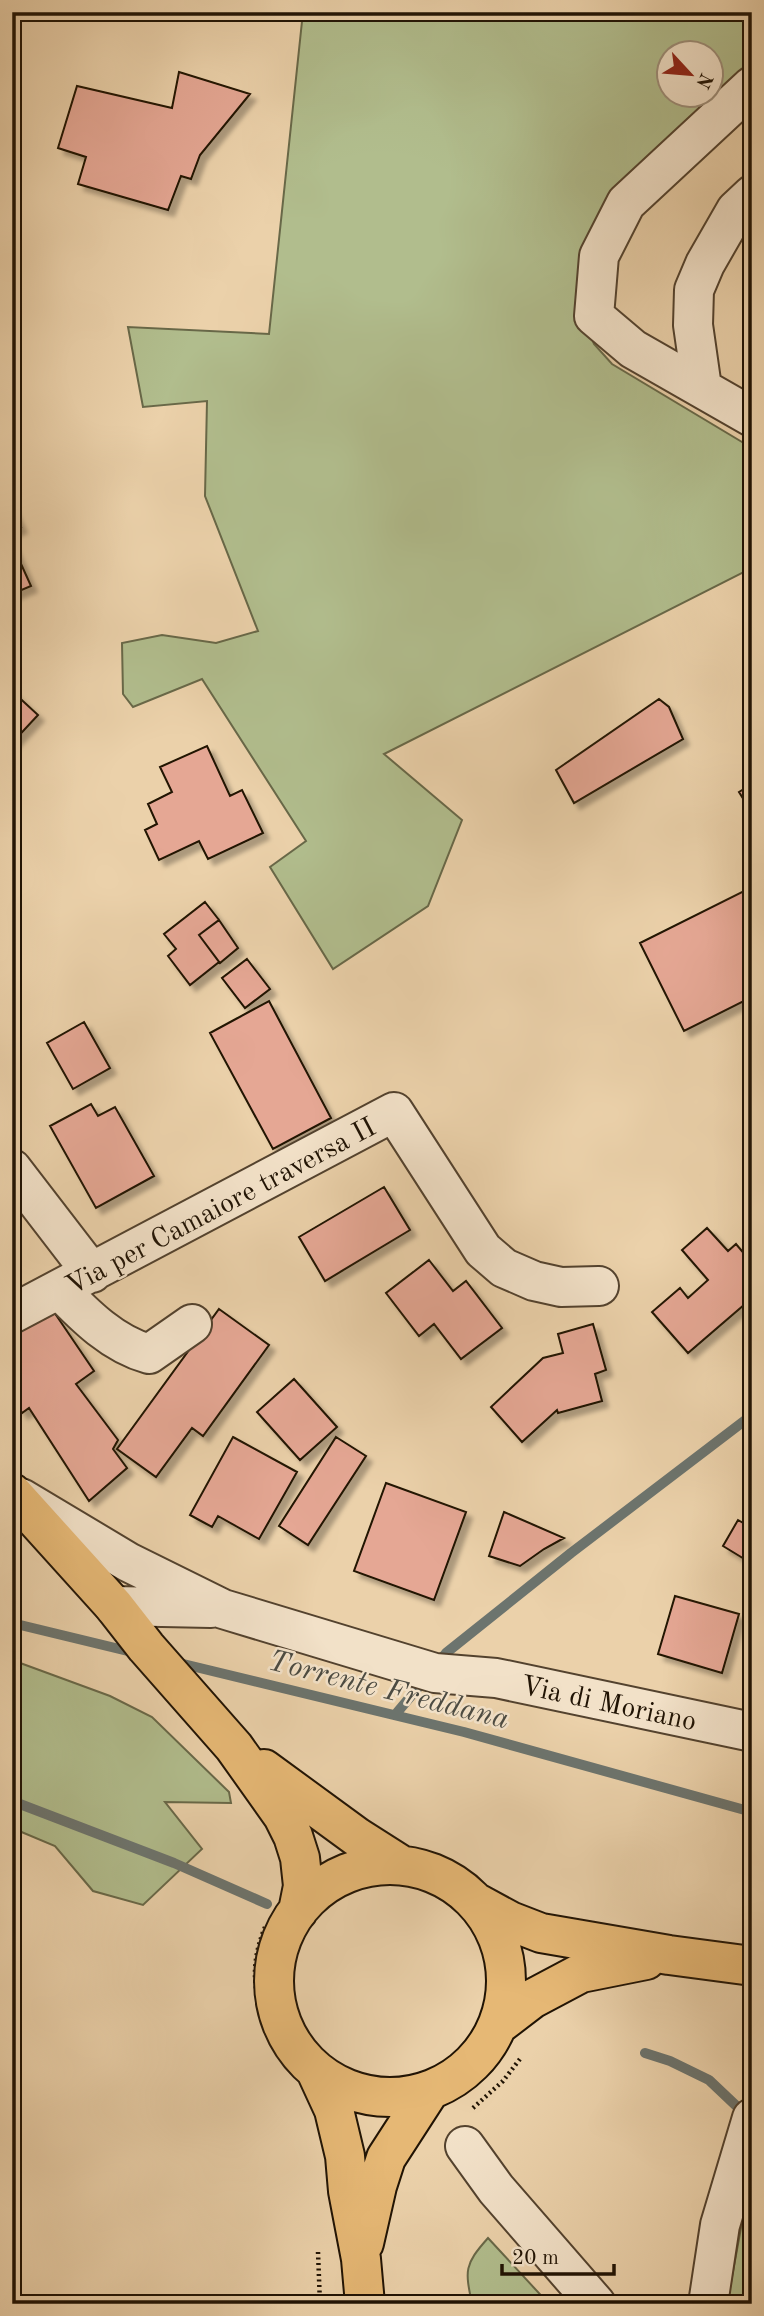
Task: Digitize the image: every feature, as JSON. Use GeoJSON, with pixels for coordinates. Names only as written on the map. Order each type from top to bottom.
{"type":"FeatureCollection","features":[{"type":"Feature","properties":{"kind":"main road"},"geometry":{"type":"LineString","coordinates":[[12,1493],[234,1747],[284,1816],[293,1836],[300,1858],[303,1885],[283,1915],[286,1929],[274,1972],[275,1994],[279,2016],[300,2055],[302,2067],[334,2110],[361,2259],[365,2304]]}},
{"type":"Feature","properties":{"kind":"main road"},"geometry":{"type":"LineString","coordinates":[[234,1747],[401,1866]]}},
{"type":"Feature","properties":{"kind":"main road"},"geometry":{"type":"LineString","coordinates":[[283,1915],[333,1880],[354,1871],[377,1866],[401,1866],[422,1870],[442,1877],[460,1888],[475,1902],[490,1923],[501,1947],[506,1972],[505,1997],[498,2025],[471,2065],[452,2080],[411,2096],[370,2096],[302,2067]]}},
{"type":"Feature","properties":{"kind":"main road"},"geometry":{"type":"LineString","coordinates":[[475,1902],[510,1921],[541,1933],[752,1966]]}},
{"type":"Feature","properties":{"kind":"main road"},"geometry":{"type":"LineString","coordinates":[[498,2025],[531,1999],[581,1973],[669,1955]]}},
{"type":"Feature","properties":{"kind":"main road"},"geometry":{"type":"LineString","coordinates":[[361,2259],[386,2158],[430,2090]]}},
{"type":"Feature","properties":{"kind":"street"},"geometry":{"type":"LineString","coordinates":[[752,86],[626,203],[599,256],[594,316],[633,349],[752,417]]}},
{"type":"Feature","properties":{"kind":"street"},"geometry":{"type":"LineString","coordinates":[[702,388],[693,325],[694,290],[705,264],[736,210],[752,195]]}},
{"type":"Feature","properties":{"kind":"street","name":"Via per Camaiore traversa II"},"geometry":{"type":"LineString","coordinates":[[12,1314],[394,1112],[483,1250],[504,1268],[534,1281],[561,1287],[599,1286]]}},
{"type":"Feature","properties":{"kind":"street"},"geometry":{"type":"LineString","coordinates":[[12,1169],[76,1282],[82,1314],[134,1350],[149,1354],[192,1324]]}},
{"type":"Feature","properties":{"kind":"street","name":"Via di Moriano"},"geometry":{"type":"LineString","coordinates":[[12,1493],[128,1562],[214,1608],[435,1673],[496,1678],[752,1732]]}},
{"type":"Feature","properties":{"kind":"street"},"geometry":{"type":"LineString","coordinates":[[122,1618],[152,1574]]}},
{"type":"Feature","properties":{"kind":"street"},"geometry":{"type":"LineString","coordinates":[[122,1618],[214,1608]]}},
{"type":"Feature","properties":{"kind":"street","name":"Via di Moriano"},"geometry":{"type":"LineString","coordinates":[[122,1618],[214,1608]]}},
{"type":"Feature","properties":{"kind":"street"},"geometry":{"type":"LineString","coordinates":[[708,2304],[720,2225],[752,2118]]}},
{"type":"Feature","properties":{"kind":"street"},"geometry":{"type":"LineString","coordinates":[[466,2130],[496,2189],[596,2304]]}},
{"type":"Feature","properties":{"kind":"path"},"geometry":{"type":"LineString","coordinates":[[283,1915],[257,1947],[253,1977],[272,2036],[302,2067]]}},
{"type":"Feature","properties":{"kind":"path"},"geometry":{"type":"LineString","coordinates":[[466,2130],[525,2052]]}},
{"type":"Feature","properties":{"kind":"green space"},"geometry":{"type":"Polygon","coordinates":[[[303,12],[752,12],[752,79],[726,103],[726,38],[656,38],[656,108],[720,108],[611,207],[585,321],[594,344],[612,364],[752,448],[752,568],[384,754],[462,820],[428,906],[333,969],[270,867],[306,841],[202,679],[133,707],[123,694],[122,643],[162,635],[216,643],[258,631],[205,496],[207,401],[143,407],[128,327],[269,334],[303,12]]]}},
{"type":"Feature","properties":{"kind":"green space"},"geometry":{"type":"Polygon","coordinates":[[[12,1660],[110,1696],[152,1717],[229,1792],[231,1803],[165,1802],[202,1849],[143,1905],[93,1891],[55,1846],[12,1828],[12,1660]]]}},
{"type":"Feature","properties":{"kind":"green space"},"geometry":{"type":"Polygon","coordinates":[[[752,2168],[752,2304],[727,2304],[752,2168]]]}},
{"type":"Feature","properties":{"kind":"green space"},"geometry":{"type":"Polygon","coordinates":[[[488,2238],[549,2304],[472,2304],[468,2268],[474,2255],[488,2238]]]}},
{"type":"Feature","properties":{"kind":"building"},"geometry":{"type":"Polygon","coordinates":[[[179,72],[250,94],[200,155],[191,179],[181,176],[168,210],[78,184],[86,157],[58,148],[77,86],[172,108],[179,72]]]}},
{"type":"Feature","properties":{"kind":"building"},"geometry":{"type":"Polygon","coordinates":[[[12,508],[21,527],[12,531],[12,508]]]}},
{"type":"Feature","properties":{"kind":"building"},"geometry":{"type":"Polygon","coordinates":[[[12,544],[31,586],[12,594],[12,544]]]}},
{"type":"Feature","properties":{"kind":"building"},"geometry":{"type":"Polygon","coordinates":[[[12,691],[38,715],[12,743],[12,691]]]}},
{"type":"Feature","properties":{"kind":"building"},"geometry":{"type":"Polygon","coordinates":[[[659,699],[669,707],[683,739],[574,803],[556,770],[659,699]]]}},
{"type":"Feature","properties":{"kind":"building"},"geometry":{"type":"Polygon","coordinates":[[[207,746],[230,796],[242,790],[263,833],[208,859],[199,841],[159,860],[145,830],[157,824],[148,804],[172,792],[160,767],[207,746]]]}},
{"type":"Feature","properties":{"kind":"building"},"geometry":{"type":"Polygon","coordinates":[[[752,784],[752,813],[739,792],[752,784]]]}},
{"type":"Feature","properties":{"kind":"building"},"geometry":{"type":"Polygon","coordinates":[[[752,887],[752,997],[684,1031],[640,943],[752,887]]]}},
{"type":"Feature","properties":{"kind":"building"},"geometry":{"type":"Polygon","coordinates":[[[205,902],[219,920],[199,935],[219,962],[190,985],[168,956],[176,949],[164,934],[205,902]]]}},
{"type":"Feature","properties":{"kind":"building"},"geometry":{"type":"Polygon","coordinates":[[[219,920],[238,948],[220,963],[199,935],[219,920]]]}},
{"type":"Feature","properties":{"kind":"building"},"geometry":{"type":"Polygon","coordinates":[[[247,959],[270,989],[245,1008],[222,978],[247,959]]]}},
{"type":"Feature","properties":{"kind":"building"},"geometry":{"type":"Polygon","coordinates":[[[269,1001],[331,1118],[273,1149],[210,1033],[269,1001]]]}},
{"type":"Feature","properties":{"kind":"building"},"geometry":{"type":"Polygon","coordinates":[[[84,1022],[110,1068],[73,1089],[47,1043],[84,1022]]]}},
{"type":"Feature","properties":{"kind":"building"},"geometry":{"type":"Polygon","coordinates":[[[91,1104],[98,1116],[115,1107],[154,1176],[96,1208],[50,1126],[91,1104]]]}},
{"type":"Feature","properties":{"kind":"building"},"geometry":{"type":"Polygon","coordinates":[[[384,1187],[410,1230],[325,1281],[299,1237],[384,1187]]]}},
{"type":"Feature","properties":{"kind":"building"},"geometry":{"type":"Polygon","coordinates":[[[707,1228],[728,1251],[736,1244],[752,1263],[752,1298],[688,1353],[652,1312],[680,1288],[688,1298],[708,1280],[682,1250],[707,1228]]]}},
{"type":"Feature","properties":{"kind":"building"},"geometry":{"type":"Polygon","coordinates":[[[429,1260],[453,1291],[466,1281],[502,1328],[461,1359],[434,1324],[419,1336],[386,1293],[429,1260]]]}},
{"type":"Feature","properties":{"kind":"building"},"geometry":{"type":"Polygon","coordinates":[[[219,1309],[269,1345],[203,1436],[192,1428],[156,1477],[117,1449],[219,1309]]]}},
{"type":"Feature","properties":{"kind":"building"},"geometry":{"type":"Polygon","coordinates":[[[54,1312],[94,1371],[76,1384],[118,1440],[113,1449],[127,1468],[89,1501],[29,1408],[22,1413],[12,1398],[12,1332],[54,1312]]]}},
{"type":"Feature","properties":{"kind":"building"},"geometry":{"type":"Polygon","coordinates":[[[593,1324],[606,1370],[595,1374],[602,1401],[558,1413],[557,1410],[522,1442],[491,1407],[543,1358],[563,1353],[558,1334],[593,1324]]]}},
{"type":"Feature","properties":{"kind":"building"},"geometry":{"type":"Polygon","coordinates":[[[294,1379],[337,1427],[300,1460],[257,1412],[294,1379]]]}},
{"type":"Feature","properties":{"kind":"building"},"geometry":{"type":"Polygon","coordinates":[[[233,1437],[297,1472],[259,1539],[218,1516],[212,1527],[190,1515],[233,1437]]]}},
{"type":"Feature","properties":{"kind":"building"},"geometry":{"type":"Polygon","coordinates":[[[336,1437],[366,1456],[308,1545],[279,1526],[336,1437]]]}},
{"type":"Feature","properties":{"kind":"building"},"geometry":{"type":"Polygon","coordinates":[[[386,1483],[466,1512],[434,1600],[354,1571],[386,1483]]]}},
{"type":"Feature","properties":{"kind":"building"},"geometry":{"type":"Polygon","coordinates":[[[504,1512],[564,1538],[520,1566],[489,1556],[504,1512]]]}},
{"type":"Feature","properties":{"kind":"building"},"geometry":{"type":"Polygon","coordinates":[[[738,1520],[752,1528],[752,1551],[746,1560],[723,1546],[738,1520]]]}},
{"type":"Feature","properties":{"kind":"building"},"geometry":{"type":"Polygon","coordinates":[[[675,1596],[739,1614],[722,1673],[658,1654],[675,1596]]]}},
{"type":"Feature","properties":{"kind":"waterway"},"geometry":{"type":"LineString","coordinates":[[436,1666],[446,1653],[571,1553],[752,1415]]}},
{"type":"Feature","properties":{"kind":"waterway","name":"Torrente Freddana"},"geometry":{"type":"LineString","coordinates":[[12,1623],[136,1653]]}},
{"type":"Feature","properties":{"kind":"waterway","name":"Torrente Freddana"},"geometry":{"type":"LineString","coordinates":[[175,1662],[464,1732],[752,1812]]}},
{"type":"Feature","properties":{"kind":"waterway"},"geometry":{"type":"LineString","coordinates":[[395,1715],[426,1678]]}},
{"type":"Feature","properties":{"kind":"waterway"},"geometry":{"type":"LineString","coordinates":[[12,1801],[174,1863],[267,1904]]}},
{"type":"Feature","properties":{"kind":"waterway"},"geometry":{"type":"LineString","coordinates":[[645,2053],[670,2061],[709,2080],[747,2116]]}}]}
